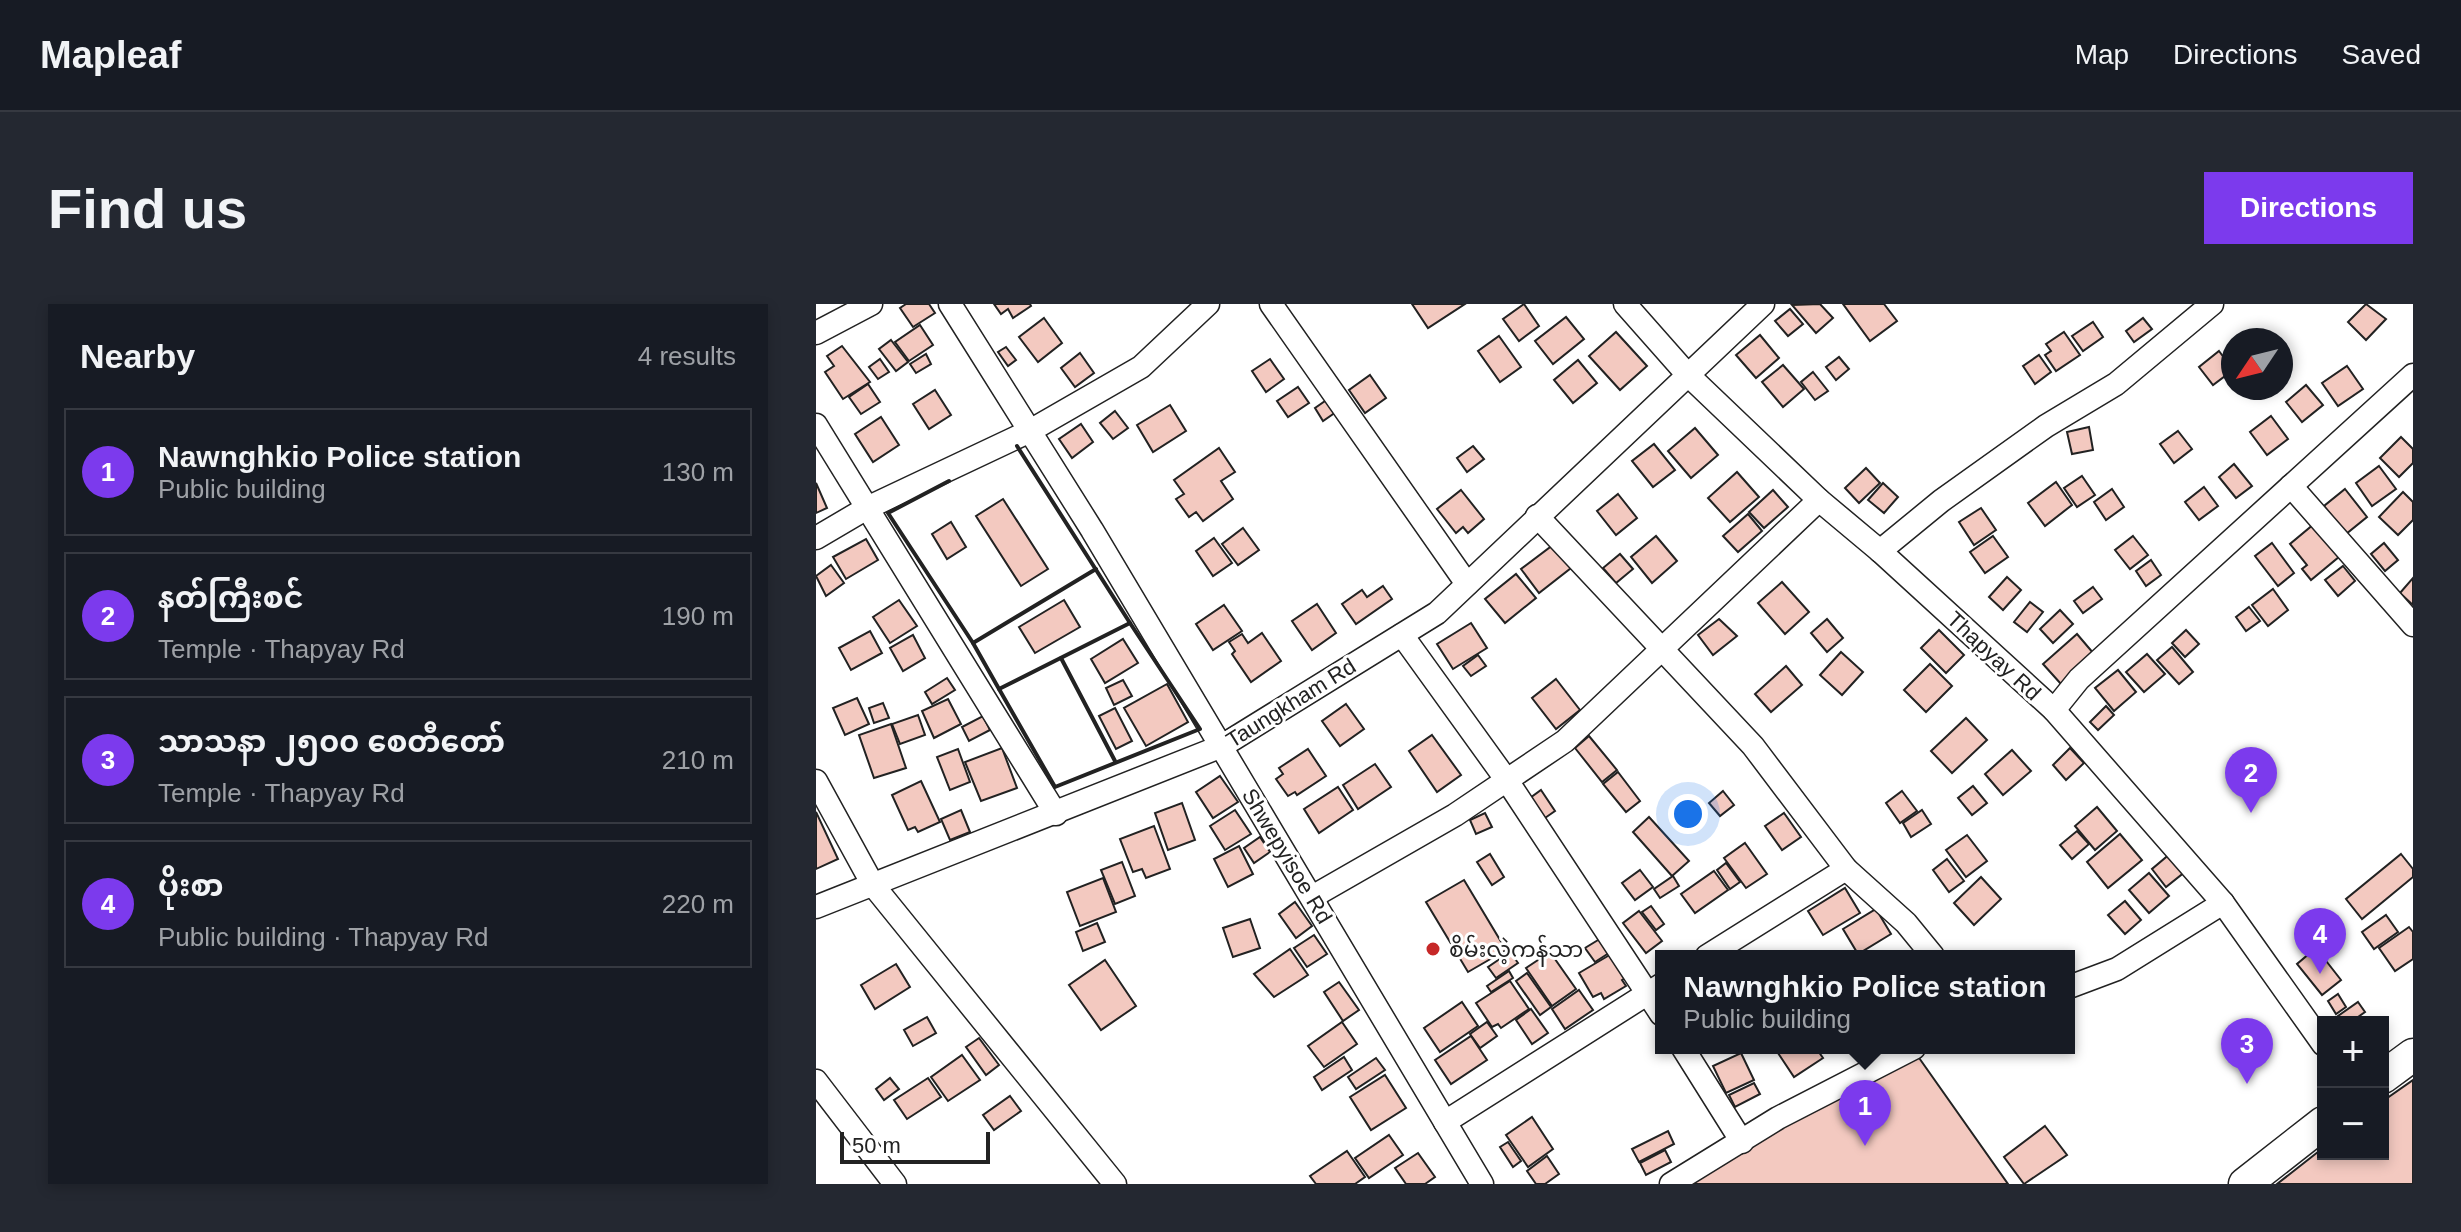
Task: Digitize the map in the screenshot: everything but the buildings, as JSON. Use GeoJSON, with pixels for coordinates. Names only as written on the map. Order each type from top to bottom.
{"type":"FeatureCollection","features":[{"type":"Feature","properties":{"kind":"highway"},"geometry":{"type":"LineString","coordinates":[[2389,1073],[2413,1055]]}},
{"type":"Feature","properties":{"kind":"highway"},"geometry":{"type":"LineString","coordinates":[[2245,1184],[2317,1128]]}},
{"type":"Feature","properties":{"kind":"street"},"geometry":{"type":"LineString","coordinates":[[816,333],[871,304]]}},
{"type":"Feature","properties":{"kind":"street","name":"Shwepyisoe Rd"},"geometry":{"type":"LineString","coordinates":[[950,304],[1092,530],[1482,1184]]}},
{"type":"Feature","properties":{"kind":"street"},"geometry":{"type":"LineString","coordinates":[[816,538],[867,508],[1028,432],[1141,367],[1208,304]]}},
{"type":"Feature","properties":{"kind":"street"},"geometry":{"type":"LineString","coordinates":[[1271,304],[1467,584]]}},
{"type":"Feature","properties":{"kind":"street","name":"Thapyay Rd"},"geometry":{"type":"LineString","coordinates":[[1625,304],[1686,373],[1819,500],[1880,551],[2054,710],[2223,903],[2317,1036]]}},
{"type":"Feature","properties":{"kind":"street","name":"Taungkham Rd"},"geometry":{"type":"LineString","coordinates":[[816,907],[1222,746],[1437,613],[1686,373],[1763,304]]}},
{"type":"Feature","properties":{"kind":"street"},"geometry":{"type":"LineString","coordinates":[[1880,551],[1941,501],[2046,426],[2116,384],[2212,304]]}},
{"type":"Feature","properties":{"kind":"street"},"geometry":{"type":"LineString","coordinates":[[2054,710],[2079,679],[2413,375]]}},
{"type":"Feature","properties":{"kind":"street"},"geometry":{"type":"LineString","coordinates":[[816,425],[1056,814]]}},
{"type":"Feature","properties":{"kind":"street"},"geometry":{"type":"LineString","coordinates":[[2291,486],[2413,625]]}},
{"type":"Feature","properties":{"kind":"street"},"geometry":{"type":"LineString","coordinates":[[1312,897],[1508,782],[1565,741],[1661,646],[1819,500]]}},
{"type":"Feature","properties":{"kind":"street"},"geometry":{"type":"LineString","coordinates":[[1537,516],[1753,746],[1846,869],[1906,923],[1928,950]]}},
{"type":"Feature","properties":{"kind":"street"},"geometry":{"type":"LineString","coordinates":[[1402,635],[1654,989],[1445,1122]]}},
{"type":"Feature","properties":{"kind":"street"},"geometry":{"type":"LineString","coordinates":[[816,781],[873,885],[1115,1184]]}},
{"type":"Feature","properties":{"kind":"street"},"geometry":{"type":"LineString","coordinates":[[1717,950],[1846,869]]}},
{"type":"Feature","properties":{"kind":"street"},"geometry":{"type":"LineString","coordinates":[[2075,985],[2117,969],[2223,903]]}},
{"type":"Feature","properties":{"kind":"street"},"geometry":{"type":"LineString","coordinates":[[1687,1054],[1742,1142]]}},
{"type":"Feature","properties":{"kind":"street"},"geometry":{"type":"LineString","coordinates":[[1671,1184],[1778,1118],[1902,1054]]}},
{"type":"Feature","properties":{"kind":"street"},"geometry":{"type":"LineString","coordinates":[[816,1081],[895,1184]]}},
{"type":"Feature","properties":{"kind":"wall"},"geometry":{"type":"LineString","coordinates":[[973,643],[999,689],[1130,623],[1017,446]]}},
{"type":"Feature","properties":{"kind":"wall"},"geometry":{"type":"LineString","coordinates":[[949,481],[888,513],[973,643],[1096,569]]}},
{"type":"Feature","properties":{"kind":"wall"},"geometry":{"type":"LineString","coordinates":[[999,689],[1055,787],[1200,729],[1130,623]]}},
{"type":"Feature","properties":{"kind":"wall"},"geometry":{"type":"LineString","coordinates":[[1061,658],[1115,761]]}},
{"type":"Feature","properties":{"kind":"place","name":"နတ်ကြီးစင်"},"geometry":{"type":"Point","coordinates":[2251,813]}},
{"type":"Feature","properties":{"kind":"place","name":"စိမ်းလဲ့ကန်သာ"},"geometry":{"type":"Point","coordinates":[1433,949]}},
{"type":"Feature","properties":{"kind":"place","name":"ပိုးစာ"},"geometry":{"type":"Point","coordinates":[2320,974]}},
{"type":"Feature","properties":{"kind":"place","name":"သာသနာ ၂၅၀၀ စေတီတော်"},"geometry":{"type":"Point","coordinates":[2247,1084]}},
{"type":"Feature","properties":{"kind":"place","name":"Nawnghkio Police station"},"geometry":{"type":"Point","coordinates":[1865,1146]}}]}
